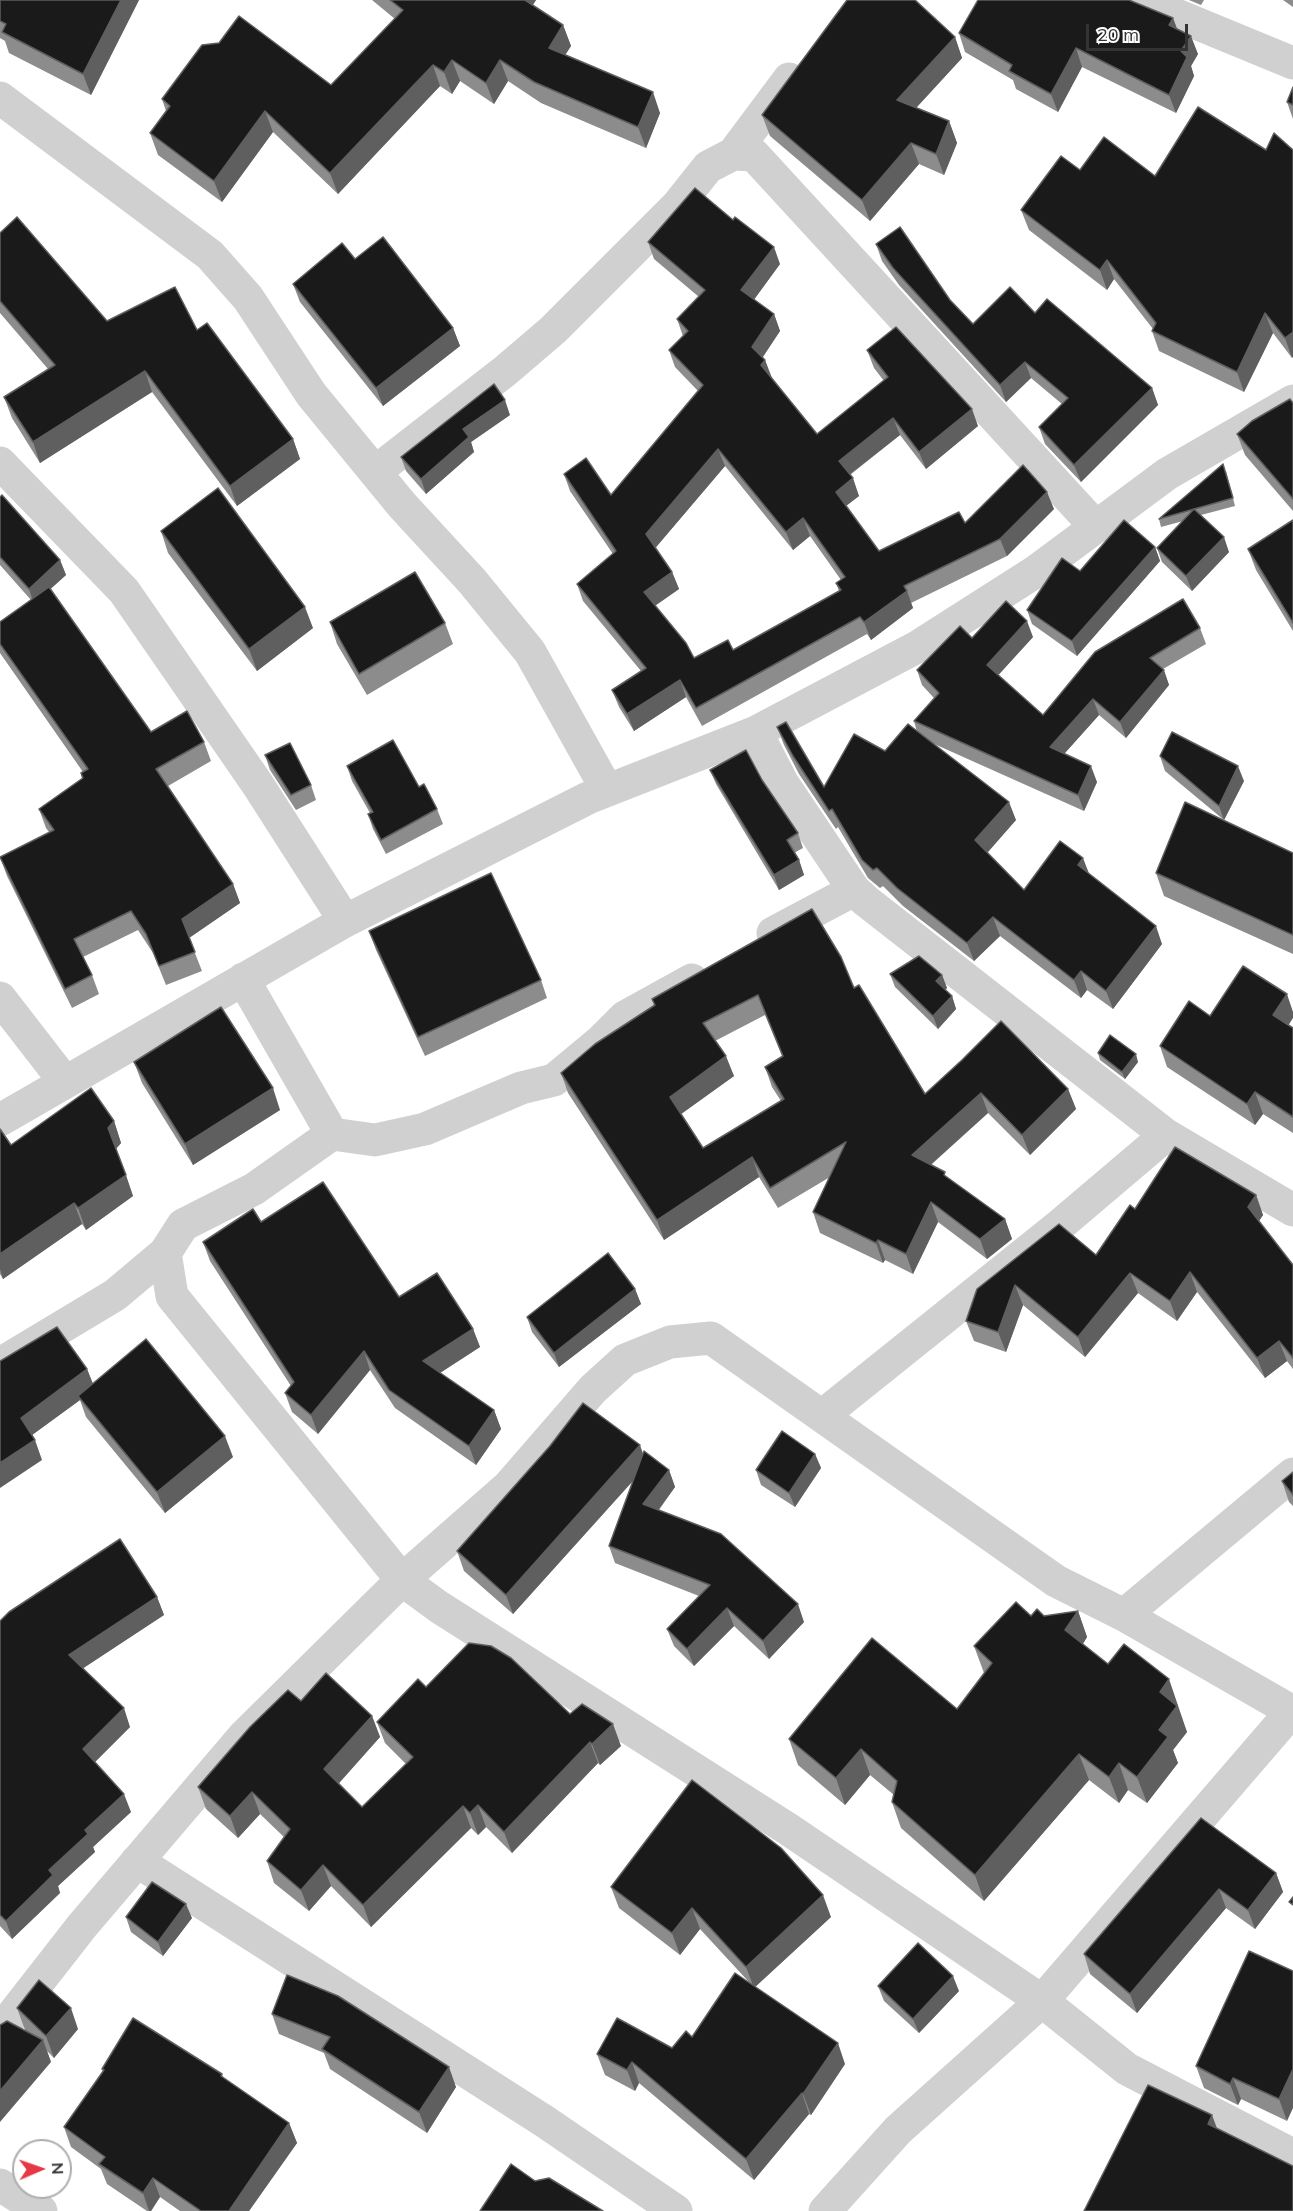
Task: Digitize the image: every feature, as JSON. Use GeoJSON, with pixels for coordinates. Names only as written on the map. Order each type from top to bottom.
{"type":"FeatureCollection","features":[{"type":"Feature","properties":{"kind":"street"},"geometry":{"type":"LineString","coordinates":[[1140,0],[1293,63]]}},
{"type":"Feature","properties":{"kind":"street"},"geometry":{"type":"LineString","coordinates":[[375,472],[505,371],[553,330],[677,206],[708,167],[733,154],[807,54]]}},
{"type":"Feature","properties":{"kind":"street"},"geometry":{"type":"LineString","coordinates":[[0,98],[210,255],[248,298],[311,394],[530,652],[607,790]]}},
{"type":"Feature","properties":{"kind":"street"},"geometry":{"type":"LineString","coordinates":[[733,154],[754,155],[1096,527]]}},
{"type":"Feature","properties":{"kind":"street"},"geometry":{"type":"LineString","coordinates":[[0,1120],[345,921],[577,803],[756,732],[919,646],[1035,572],[1167,474],[1293,400]]}},
{"type":"Feature","properties":{"kind":"street"},"geometry":{"type":"LineString","coordinates":[[0,463],[124,591],[258,785],[345,921]]}},
{"type":"Feature","properties":{"kind":"street"},"geometry":{"type":"LineString","coordinates":[[756,732],[783,784],[854,890],[873,907],[1166,1135],[1293,1210]]}},
{"type":"Feature","properties":{"kind":"street"},"geometry":{"type":"LineString","coordinates":[[745,949],[854,890]]}},
{"type":"Feature","properties":{"kind":"street"},"geometry":{"type":"LineString","coordinates":[[0,1364],[115,1295],[165,1253],[183,1225],[254,1189],[332,1134],[375,1140],[425,1129],[521,1088],[554,1080],[601,1041],[625,1017],[715,967]]}},
{"type":"Feature","properties":{"kind":"street"},"geometry":{"type":"LineString","coordinates":[[243,979],[332,1134]]}},
{"type":"Feature","properties":{"kind":"street"},"geometry":{"type":"LineString","coordinates":[[0,998],[65,1082]]}},
{"type":"Feature","properties":{"kind":"street"},"geometry":{"type":"LineString","coordinates":[[823,1415],[1060,1225],[1166,1135]]}},
{"type":"Feature","properties":{"kind":"street"},"geometry":{"type":"LineString","coordinates":[[165,1253],[172,1296],[402,1580],[439,1607],[788,1829],[1042,2001],[1127,2069],[1293,2155]]}},
{"type":"Feature","properties":{"kind":"street"},"geometry":{"type":"LineString","coordinates":[[0,2031],[82,1926],[244,1736],[402,1580],[508,1487],[593,1389],[626,1360],[670,1342],[711,1338],[1056,1581],[1124,1615],[1293,1712],[1042,2001],[898,2130],[825,2211]]}},
{"type":"Feature","properties":{"kind":"street"},"geometry":{"type":"LineString","coordinates":[[1124,1615],[1293,1474]]}},
{"type":"Feature","properties":{"kind":"street"},"geometry":{"type":"LineString","coordinates":[[137,1861],[544,2121],[676,2211]]}},
{"type":"Feature","properties":{"kind":"street"},"geometry":{"type":"LineString","coordinates":[[0,2185],[41,2211]]}},
{"type":"Feature","properties":{"kind":"building"},"geometry":{"type":"Polygon","coordinates":[[[0,0],[121,0],[83,74],[2,32],[6,24],[0,21],[0,0]]]}},
{"type":"Feature","properties":{"kind":"building"},"geometry":{"type":"Polygon","coordinates":[[[390,0],[525,0],[563,25],[549,48],[653,92],[638,127],[534,82],[500,60],[486,83],[452,60],[444,72],[433,65],[330,173],[265,111],[214,181],[150,133],[170,106],[162,99],[202,45],[219,43],[239,16],[331,85],[403,10],[390,0]]]}},
{"type":"Feature","properties":{"kind":"building"},"geometry":{"type":"Polygon","coordinates":[[[847,0],[915,0],[955,37],[897,100],[949,121],[936,154],[911,143],[862,200],[762,115],[847,0]]]}},
{"type":"Feature","properties":{"kind":"building"},"geometry":{"type":"Polygon","coordinates":[[[978,0],[1129,0],[1173,18],[1169,25],[1191,36],[1181,51],[1187,57],[1169,95],[1076,48],[1051,94],[1009,71],[1012,65],[959,33],[978,0]]]}},
{"type":"Feature","properties":{"kind":"building"},"geometry":{"type":"Polygon","coordinates":[[[1293,87],[1293,105],[1287,102],[1293,87]]]}},
{"type":"Feature","properties":{"kind":"building"},"geometry":{"type":"Polygon","coordinates":[[[1198,107],[1266,150],[1274,133],[1293,150],[1293,332],[1285,338],[1265,313],[1237,372],[1152,331],[1156,323],[1107,260],[1100,270],[1021,210],[1061,156],[1080,170],[1104,137],[1155,176],[1198,107]]]}},
{"type":"Feature","properties":{"kind":"building"},"geometry":{"type":"Polygon","coordinates":[[[695,188],[733,220],[735,217],[774,247],[741,290],[774,314],[752,347],[765,360],[761,365],[817,434],[888,377],[867,350],[896,327],[972,409],[919,452],[893,418],[839,461],[853,478],[836,492],[879,551],[959,512],[965,523],[1023,465],[1047,492],[1000,539],[904,586],[907,591],[864,622],[860,617],[696,708],[680,680],[627,714],[612,690],[646,668],[577,584],[616,551],[564,474],[586,458],[611,495],[703,385],[669,350],[688,331],[677,319],[705,290],[648,242],[695,188]],[[718,449],[646,534],[672,572],[644,592],[686,643],[694,658],[728,640],[733,650],[841,590],[836,583],[845,577],[803,518],[786,532],[718,449]]]}},
{"type":"Feature","properties":{"kind":"building"},"geometry":{"type":"Polygon","coordinates":[[[17,217],[107,321],[175,287],[197,330],[207,323],[293,439],[230,486],[145,371],[33,442],[4,397],[55,365],[0,301],[0,233],[17,217]]]}},
{"type":"Feature","properties":{"kind":"building"},"geometry":{"type":"Polygon","coordinates":[[[900,227],[950,300],[973,324],[1010,287],[1035,313],[1047,299],[1152,388],[1074,465],[1039,427],[1068,398],[1025,362],[1000,385],[893,268],[876,244],[900,227]]]}},
{"type":"Feature","properties":{"kind":"building"},"geometry":{"type":"Polygon","coordinates":[[[383,237],[453,328],[376,388],[293,284],[342,243],[355,259],[383,237]]]}},
{"type":"Feature","properties":{"kind":"building"},"geometry":{"type":"Polygon","coordinates":[[[494,384],[505,400],[463,429],[469,437],[421,479],[401,457],[494,384]]]}},
{"type":"Feature","properties":{"kind":"building"},"geometry":{"type":"Polygon","coordinates":[[[1290,399],[1293,403],[1293,499],[1237,434],[1252,421],[1290,399]]]}},
{"type":"Feature","properties":{"kind":"building"},"geometry":{"type":"Polygon","coordinates":[[[1223,464],[1233,498],[1159,519],[1223,464]]]}},
{"type":"Feature","properties":{"kind":"building"},"geometry":{"type":"Polygon","coordinates":[[[218,488],[305,607],[249,649],[161,531],[218,488]]]}},
{"type":"Feature","properties":{"kind":"building"},"geometry":{"type":"Polygon","coordinates":[[[2,495],[60,560],[29,589],[0,557],[0,497],[2,495]]]}},
{"type":"Feature","properties":{"kind":"building"},"geometry":{"type":"Polygon","coordinates":[[[1194,509],[1224,537],[1186,576],[1157,548],[1194,509]]]}},
{"type":"Feature","properties":{"kind":"building"},"geometry":{"type":"Polygon","coordinates":[[[1124,520],[1155,547],[1072,641],[1027,610],[1062,558],[1080,571],[1124,520]]]}},
{"type":"Feature","properties":{"kind":"building"},"geometry":{"type":"Polygon","coordinates":[[[1293,520],[1293,623],[1248,549],[1293,520]]]}},
{"type":"Feature","properties":{"kind":"building"},"geometry":{"type":"Polygon","coordinates":[[[415,572],[445,623],[359,674],[330,622],[415,572]]]}},
{"type":"Feature","properties":{"kind":"building"},"geometry":{"type":"Polygon","coordinates":[[[49,587],[151,732],[187,711],[204,742],[156,769],[233,884],[182,919],[195,952],[159,966],[146,934],[131,911],[74,939],[92,975],[65,989],[0,857],[54,830],[39,809],[83,778],[81,773],[88,769],[0,644],[0,622],[49,587]]]}},
{"type":"Feature","properties":{"kind":"building"},"geometry":{"type":"Polygon","coordinates":[[[1183,599],[1200,628],[1150,658],[1164,670],[1120,722],[1093,699],[1050,747],[1091,766],[1078,795],[914,721],[939,693],[917,670],[960,626],[972,638],[1006,601],[1027,621],[987,665],[1043,715],[1095,652],[1183,599]]]}},
{"type":"Feature","properties":{"kind":"building"},"geometry":{"type":"Polygon","coordinates":[[[786,722],[824,787],[854,734],[885,751],[908,724],[1009,802],[975,840],[1024,890],[1060,841],[1083,858],[1078,865],[1156,926],[1106,991],[1081,971],[1074,980],[993,917],[967,943],[897,888],[877,868],[873,870],[862,860],[832,809],[829,811],[777,727],[786,722]]]}},
{"type":"Feature","properties":{"kind":"building"},"geometry":{"type":"Polygon","coordinates":[[[1172,732],[1238,766],[1219,806],[1160,756],[1172,732]]]}},
{"type":"Feature","properties":{"kind":"building"},"geometry":{"type":"Polygon","coordinates":[[[393,740],[419,787],[424,784],[437,809],[381,840],[368,814],[373,812],[347,766],[393,740]]]}},
{"type":"Feature","properties":{"kind":"building"},"geometry":{"type":"Polygon","coordinates":[[[290,743],[311,785],[291,795],[265,755],[290,743]]]}},
{"type":"Feature","properties":{"kind":"building"},"geometry":{"type":"Polygon","coordinates":[[[746,750],[762,780],[798,833],[787,840],[799,860],[774,875],[710,770],[746,750]]]}},
{"type":"Feature","properties":{"kind":"building"},"geometry":{"type":"Polygon","coordinates":[[[1185,802],[1293,853],[1293,935],[1156,873],[1185,802]]]}},
{"type":"Feature","properties":{"kind":"building"},"geometry":{"type":"Polygon","coordinates":[[[491,873],[541,980],[418,1037],[369,931],[491,873]]]}},
{"type":"Feature","properties":{"kind":"building"},"geometry":{"type":"Polygon","coordinates":[[[812,909],[841,957],[854,988],[859,985],[925,1094],[1001,1021],[1068,1089],[1022,1135],[981,1093],[912,1155],[945,1172],[944,1175],[1005,1219],[980,1239],[931,1202],[906,1254],[878,1240],[876,1243],[813,1212],[846,1142],[770,1188],[752,1157],[657,1220],[561,1073],[595,1044],[655,1005],[652,999],[812,909]],[[758,995],[703,1023],[726,1056],[670,1097],[703,1148],[784,1099],[765,1067],[783,1056],[758,995]]]}},
{"type":"Feature","properties":{"kind":"building"},"geometry":{"type":"Polygon","coordinates":[[[919,956],[942,975],[936,981],[952,996],[933,1016],[890,974],[919,956]]]}},
{"type":"Feature","properties":{"kind":"building"},"geometry":{"type":"Polygon","coordinates":[[[1243,966],[1287,994],[1273,1015],[1293,1028],[1293,1117],[1255,1092],[1247,1104],[1160,1046],[1189,1001],[1210,1016],[1243,966]]]}},
{"type":"Feature","properties":{"kind":"building"},"geometry":{"type":"Polygon","coordinates":[[[221,1007],[273,1088],[185,1144],[134,1062],[221,1007]]]}},
{"type":"Feature","properties":{"kind":"building"},"geometry":{"type":"Polygon","coordinates":[[[1110,1035],[1136,1054],[1122,1072],[1098,1053],[1110,1035]]]}},
{"type":"Feature","properties":{"kind":"building"},"geometry":{"type":"Polygon","coordinates":[[[91,1088],[114,1121],[108,1128],[126,1175],[78,1208],[74,1203],[0,1254],[0,1129],[11,1145],[91,1088]]]}},
{"type":"Feature","properties":{"kind":"building"},"geometry":{"type":"Polygon","coordinates":[[[1175,1147],[1256,1195],[1248,1207],[1293,1265],[1293,1358],[1279,1341],[1257,1358],[1190,1272],[1170,1301],[1130,1273],[1078,1337],[1015,1285],[998,1332],[966,1321],[977,1289],[1059,1224],[1096,1255],[1130,1205],[1135,1209],[1175,1147]]]}},
{"type":"Feature","properties":{"kind":"building"},"geometry":{"type":"Polygon","coordinates":[[[323,1182],[399,1297],[437,1273],[473,1329],[423,1361],[494,1410],[469,1446],[389,1390],[364,1351],[311,1415],[285,1393],[294,1382],[203,1242],[253,1209],[261,1222],[323,1182]]]}},
{"type":"Feature","properties":{"kind":"building"},"geometry":{"type":"Polygon","coordinates":[[[608,1253],[635,1289],[554,1353],[527,1317],[608,1253]]]}},
{"type":"Feature","properties":{"kind":"building"},"geometry":{"type":"Polygon","coordinates":[[[57,1327],[87,1369],[21,1418],[35,1440],[0,1463],[0,1361],[57,1327]]]}},
{"type":"Feature","properties":{"kind":"building"},"geometry":{"type":"Polygon","coordinates":[[[146,1339],[225,1436],[157,1492],[78,1396],[146,1339]]]}},
{"type":"Feature","properties":{"kind":"building"},"geometry":{"type":"Polygon","coordinates":[[[583,1403],[640,1445],[506,1595],[457,1551],[550,1446],[583,1403]]]}},
{"type":"Feature","properties":{"kind":"building"},"geometry":{"type":"Polygon","coordinates":[[[782,1431],[815,1454],[789,1493],[756,1470],[782,1431]]]}},
{"type":"Feature","properties":{"kind":"building"},"geometry":{"type":"Polygon","coordinates":[[[644,1451],[669,1470],[643,1504],[721,1534],[798,1604],[763,1641],[727,1608],[687,1649],[667,1629],[710,1585],[609,1546],[644,1451]]]}},
{"type":"Feature","properties":{"kind":"building"},"geometry":{"type":"Polygon","coordinates":[[[1293,1472],[1293,1495],[1282,1481],[1293,1472]]]}},
{"type":"Feature","properties":{"kind":"building"},"geometry":{"type":"Polygon","coordinates":[[[120,1539],[157,1597],[69,1655],[124,1708],[83,1749],[124,1794],[85,1830],[88,1834],[49,1870],[53,1875],[6,1921],[0,1915],[0,1621],[9,1612],[120,1539]]]}},
{"type":"Feature","properties":{"kind":"building"},"geometry":{"type":"Polygon","coordinates":[[[1016,1602],[1031,1616],[1037,1609],[1044,1616],[1078,1611],[1065,1630],[1108,1664],[1124,1644],[1169,1679],[1160,1692],[1177,1706],[1159,1730],[1168,1737],[1137,1777],[1119,1763],[1109,1777],[1079,1754],[975,1875],[892,1802],[897,1781],[861,1749],[836,1778],[789,1739],[872,1638],[957,1709],[992,1663],[974,1646],[1016,1602]]]}},
{"type":"Feature","properties":{"kind":"building"},"geometry":{"type":"Polygon","coordinates":[[[469,1643],[491,1646],[511,1658],[570,1714],[582,1704],[613,1724],[592,1744],[590,1742],[504,1832],[478,1805],[470,1813],[463,1806],[363,1905],[323,1865],[301,1890],[267,1861],[290,1829],[252,1792],[230,1816],[198,1787],[250,1727],[288,1690],[301,1701],[326,1673],[372,1716],[324,1769],[362,1807],[413,1757],[377,1722],[418,1679],[426,1687],[469,1643]]]}},
{"type":"Feature","properties":{"kind":"building"},"geometry":{"type":"Polygon","coordinates":[[[692,1780],[781,1848],[823,1895],[746,1967],[692,1908],[672,1933],[611,1887],[692,1780]]]}},
{"type":"Feature","properties":{"kind":"building"},"geometry":{"type":"Polygon","coordinates":[[[1201,1818],[1276,1873],[1248,1910],[1219,1889],[1130,1994],[1084,1954],[1201,1818]]]}},
{"type":"Feature","properties":{"kind":"building"},"geometry":{"type":"Polygon","coordinates":[[[152,1882],[186,1904],[158,1942],[126,1917],[152,1882]]]}},
{"type":"Feature","properties":{"kind":"building"},"geometry":{"type":"Polygon","coordinates":[[[918,1943],[953,1976],[913,2019],[878,1986],[918,1943]]]}},
{"type":"Feature","properties":{"kind":"building"},"geometry":{"type":"Polygon","coordinates":[[[1249,1951],[1293,1971],[1293,2069],[1279,2099],[1233,2078],[1230,2084],[1196,2066],[1249,1951]]]}},
{"type":"Feature","properties":{"kind":"building"},"geometry":{"type":"Polygon","coordinates":[[[735,1973],[838,2043],[803,2094],[746,2159],[632,2062],[627,2070],[597,2054],[617,2018],[672,2048],[686,2031],[692,2037],[735,1973]]]}},
{"type":"Feature","properties":{"kind":"building"},"geometry":{"type":"Polygon","coordinates":[[[287,1975],[338,1996],[449,2067],[419,2112],[322,2049],[330,2037],[272,2014],[287,1975]]]}},
{"type":"Feature","properties":{"kind":"building"},"geometry":{"type":"Polygon","coordinates":[[[39,1980],[71,2008],[46,2036],[17,2008],[39,1980]]]}},
{"type":"Feature","properties":{"kind":"building"},"geometry":{"type":"Polygon","coordinates":[[[133,2018],[222,2074],[221,2076],[289,2123],[229,2211],[201,2211],[153,2178],[143,2193],[99,2164],[105,2157],[64,2127],[104,2070],[102,2069],[133,2018]]]}},
{"type":"Feature","properties":{"kind":"building"},"geometry":{"type":"Polygon","coordinates":[[[7,2021],[43,2040],[0,2091],[0,2025],[7,2021]]]}},
{"type":"Feature","properties":{"kind":"building"},"geometry":{"type":"Polygon","coordinates":[[[1148,2085],[1212,2115],[1208,2124],[1293,2166],[1293,2211],[1084,2211],[1148,2085]]]}},
{"type":"Feature","properties":{"kind":"building"},"geometry":{"type":"Polygon","coordinates":[[[511,2164],[535,2181],[549,2178],[603,2211],[480,2211],[511,2164]]]}}]}
